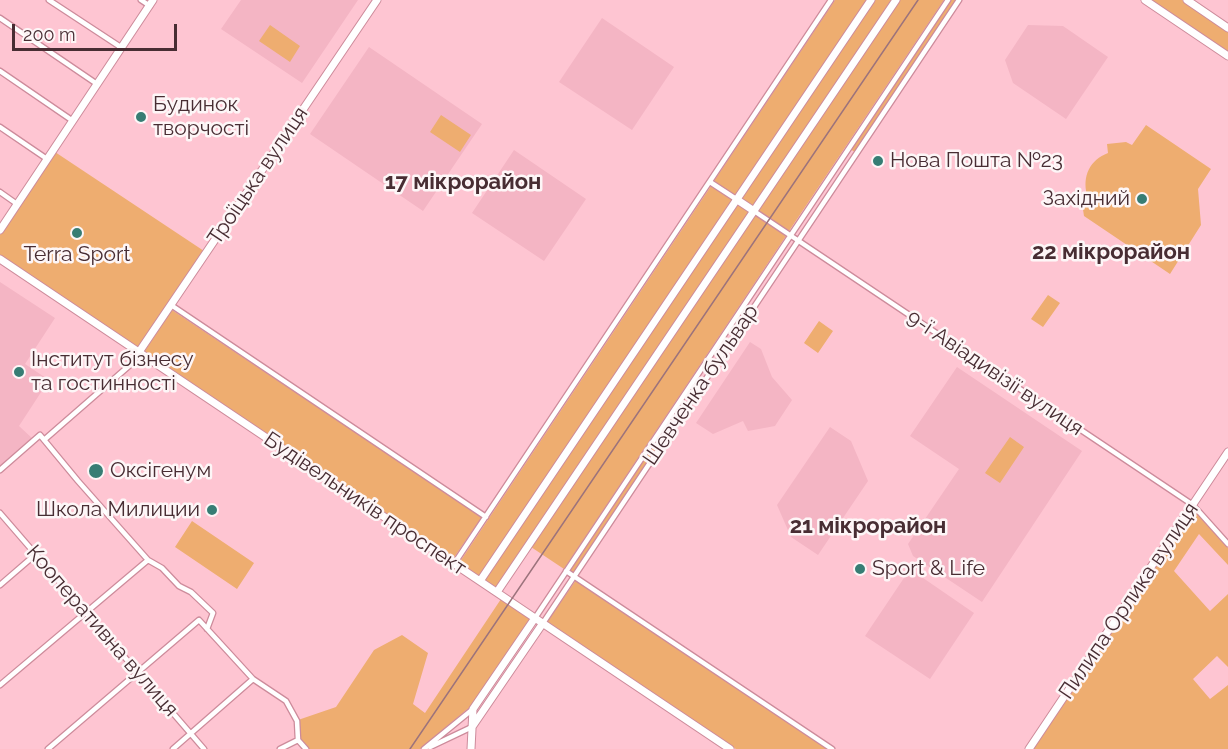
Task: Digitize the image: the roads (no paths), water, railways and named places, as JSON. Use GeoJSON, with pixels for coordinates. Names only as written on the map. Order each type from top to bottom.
{"type":"FeatureCollection","features":[{"type":"Feature","properties":{"kind":"main road","name":"Троїцька вулиця"},"geometry":{"type":"LineString","coordinates":[[139,352],[377,0]]}},
{"type":"Feature","properties":{"kind":"main road"},"geometry":{"type":"LineString","coordinates":[[480,580],[871,0]]}},
{"type":"Feature","properties":{"kind":"main road"},"geometry":{"type":"LineString","coordinates":[[497,592],[896,0]]}},
{"type":"Feature","properties":{"kind":"main road"},"geometry":{"type":"LineString","coordinates":[[1144,0],[1228,56]]}},
{"type":"Feature","properties":{"kind":"main road"},"geometry":{"type":"LineString","coordinates":[[1186,0],[1228,28]]}},
{"type":"Feature","properties":{"kind":"main road"},"geometry":{"type":"LineString","coordinates":[[0,230],[152,3]]}},
{"type":"Feature","properties":{"kind":"main road"},"geometry":{"type":"LineString","coordinates":[[736,200],[754,211]]}},
{"type":"Feature","properties":{"kind":"main road","name":"Будівельників проспект"},"geometry":{"type":"LineString","coordinates":[[0,259],[730,749]]}},
{"type":"Feature","properties":{"kind":"main road","name":"Пилипа Орлика вулиця"},"geometry":{"type":"LineString","coordinates":[[1029,749],[1228,452]]}},
{"type":"Feature","properties":{"kind":"main road","name":"Шевченка бульвар"},"geometry":{"type":"LineString","coordinates":[[473,709],[535,618]]}},
{"type":"Feature","properties":{"kind":"main road","name":"Шевченка бульвар"},"geometry":{"type":"LineString","coordinates":[[472,727],[543,623]]}},
{"type":"Feature","properties":{"kind":"main road"},"geometry":{"type":"LineString","coordinates":[[471,749],[473,709]]}},
{"type":"Feature","properties":{"kind":"street"},"geometry":{"type":"LineString","coordinates":[[49,0],[122,48]]}},
{"type":"Feature","properties":{"kind":"street"},"geometry":{"type":"LineString","coordinates":[[141,0],[152,3]]}},
{"type":"Feature","properties":{"kind":"street"},"geometry":{"type":"LineString","coordinates":[[454,564],[831,0]]}},
{"type":"Feature","properties":{"kind":"street","name":"Шевченка бульвар"},"geometry":{"type":"LineString","coordinates":[[535,618],[948,0]]}},
{"type":"Feature","properties":{"kind":"street","name":"Шевченка бульвар"},"geometry":{"type":"LineString","coordinates":[[543,623],[959,0]]}},
{"type":"Feature","properties":{"kind":"street"},"geometry":{"type":"LineString","coordinates":[[0,18],[97,84]]}},
{"type":"Feature","properties":{"kind":"street"},"geometry":{"type":"LineString","coordinates":[[0,70],[73,121]]}},
{"type":"Feature","properties":{"kind":"street"},"geometry":{"type":"LineString","coordinates":[[0,127],[47,159]]}},
{"type":"Feature","properties":{"kind":"street"},"geometry":{"type":"LineString","coordinates":[[847,149],[855,155]]}},
{"type":"Feature","properties":{"kind":"street"},"geometry":{"type":"LineString","coordinates":[[710,182],[736,200]]}},
{"type":"Feature","properties":{"kind":"street"},"geometry":{"type":"LineString","coordinates":[[0,192],[17,204]]}},
{"type":"Feature","properties":{"kind":"street","name":"9-ї Авіадивізії вулиця"},"geometry":{"type":"LineString","coordinates":[[754,211],[1192,506],[1228,544]]}},
{"type":"Feature","properties":{"kind":"street"},"geometry":{"type":"LineString","coordinates":[[171,305],[486,517]]}},
{"type":"Feature","properties":{"kind":"street"},"geometry":{"type":"LineString","coordinates":[[732,322],[740,327]]}},
{"type":"Feature","properties":{"kind":"street"},"geometry":{"type":"LineString","coordinates":[[44,440],[130,365],[139,352]]}},
{"type":"Feature","properties":{"kind":"street"},"geometry":{"type":"LineString","coordinates":[[0,470],[40,435],[148,560],[162,568],[179,586],[192,592],[213,613],[207,629]]}},
{"type":"Feature","properties":{"kind":"street","name":"Кооперативна вулиця"},"geometry":{"type":"LineString","coordinates":[[0,513],[204,749]]}},
{"type":"Feature","properties":{"kind":"street"},"geometry":{"type":"LineString","coordinates":[[0,585],[36,555]]}},
{"type":"Feature","properties":{"kind":"street"},"geometry":{"type":"LineString","coordinates":[[0,685],[148,560]]}},
{"type":"Feature","properties":{"kind":"street"},"geometry":{"type":"LineString","coordinates":[[566,571],[832,749]]}},
{"type":"Feature","properties":{"kind":"street"},"geometry":{"type":"LineString","coordinates":[[48,749],[199,620],[253,679],[286,701],[297,721],[298,740],[306,749]]}},
{"type":"Feature","properties":{"kind":"street"},"geometry":{"type":"LineString","coordinates":[[173,749],[253,679]]}},
{"type":"Feature","properties":{"kind":"street","name":"Шевченка бульвар"},"geometry":{"type":"LineString","coordinates":[[425,749],[473,709]]}},
{"type":"Feature","properties":{"kind":"street","name":"Шевченка бульвар"},"geometry":{"type":"LineString","coordinates":[[425,749],[472,727]]}},
{"type":"Feature","properties":{"kind":"street"},"geometry":{"type":"LineString","coordinates":[[280,749],[298,740]]}},
{"type":"Feature","properties":{"kind":"tram line"},"geometry":{"type":"LineString","coordinates":[[410,749],[918,0]]}},
{"type":"Feature","properties":{"kind":"place","name":"Будинок творчості"},"geometry":{"type":"Point","coordinates":[141,117]}},
{"type":"Feature","properties":{"kind":"place","name":"Нова Пошта №23"},"geometry":{"type":"Point","coordinates":[878,161]}},
{"type":"Feature","properties":{"kind":"place","name":"Західний"},"geometry":{"type":"Point","coordinates":[1142,199]}},
{"type":"Feature","properties":{"kind":"place","name":"Terra Sport"},"geometry":{"type":"Point","coordinates":[77,233]}},
{"type":"Feature","properties":{"kind":"place","name":"Інститут бізнесу та гостинності"},"geometry":{"type":"Point","coordinates":[19,372]}},
{"type":"Feature","properties":{"kind":"place","name":"Оксігенум"},"geometry":{"type":"Point","coordinates":[96,471]}},
{"type":"Feature","properties":{"kind":"place","name":"Школа Милиции"},"geometry":{"type":"Point","coordinates":[212,510]}},
{"type":"Feature","properties":{"kind":"place","name":"Sport & Life"},"geometry":{"type":"Point","coordinates":[860,569]}},
{"type":"Feature","properties":{"kind":"district","name":"17 мікрорайон"},"geometry":{"type":"Point","coordinates":[463,182]}},
{"type":"Feature","properties":{"kind":"district","name":"22 мікрорайон"},"geometry":{"type":"Point","coordinates":[1111,252]}},
{"type":"Feature","properties":{"kind":"district","name":"21 мікрорайон"},"geometry":{"type":"Point","coordinates":[868,526]}}]}
